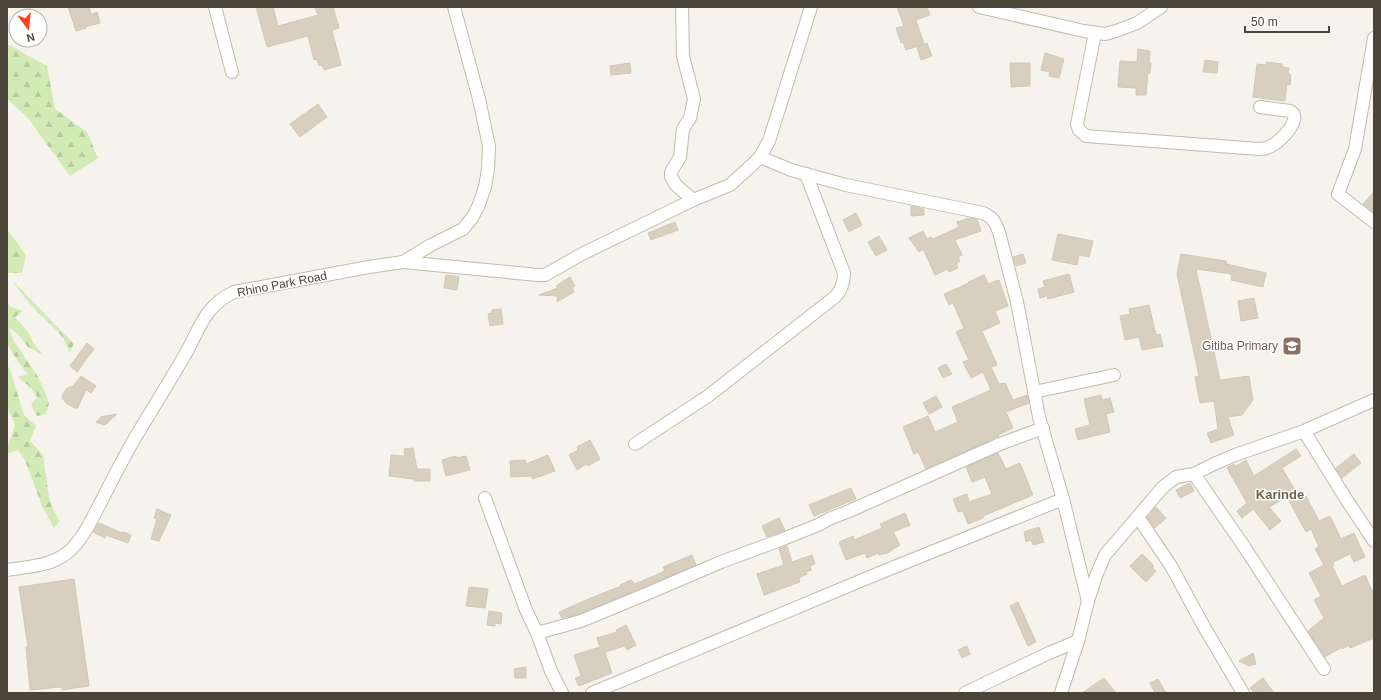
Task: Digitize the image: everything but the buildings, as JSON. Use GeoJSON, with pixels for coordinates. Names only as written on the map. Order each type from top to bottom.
{"type":"FeatureCollection","features":[{"type":"Feature","properties":{"kind":"street"},"geometry":{"type":"LineString","coordinates":[[215,7],[232,72]]}},
{"type":"Feature","properties":{"kind":"street","name":"Rhino Park Road"},"geometry":{"type":"LineString","coordinates":[[7,570],[44,564],[66,554],[76,545],[206,316],[215,304],[222,298],[234,292],[403,262],[431,245],[463,229],[478,207],[485,187],[488,169],[489,146],[479,99],[454,7]]}},
{"type":"Feature","properties":{"kind":"street"},"geometry":{"type":"LineString","coordinates":[[682,7],[683,56],[694,99],[690,118],[683,129],[680,157],[671,172],[671,177],[676,185],[693,200]]}},
{"type":"Feature","properties":{"kind":"street"},"geometry":{"type":"LineString","coordinates":[[403,262],[538,276],[545,275],[565,262],[693,200],[730,185],[760,157],[769,141],[811,7]]}},
{"type":"Feature","properties":{"kind":"street"},"geometry":{"type":"LineString","coordinates":[[979,7],[1095,33],[1110,33],[1137,23],[1161,7]]}},
{"type":"Feature","properties":{"kind":"street"},"geometry":{"type":"LineString","coordinates":[[1095,33],[1077,124],[1079,130],[1086,136],[1259,150],[1270,147],[1280,141],[1292,125],[1294,115],[1293,112],[1290,111],[1260,107]]}},
{"type":"Feature","properties":{"kind":"street"},"geometry":{"type":"LineString","coordinates":[[1374,38],[1356,149],[1338,194],[1374,222]]}},
{"type":"Feature","properties":{"kind":"street"},"geometry":{"type":"LineString","coordinates":[[760,157],[791,170],[846,185],[983,213],[990,216],[995,222],[999,232],[1017,302],[1039,417],[1088,601]]}},
{"type":"Feature","properties":{"kind":"street"},"geometry":{"type":"LineString","coordinates":[[635,444],[708,396],[840,292],[844,273],[806,174]]}},
{"type":"Feature","properties":{"kind":"street"},"geometry":{"type":"LineString","coordinates":[[1034,392],[1114,375]]}},
{"type":"Feature","properties":{"kind":"street"},"geometry":{"type":"LineString","coordinates":[[1061,693],[1078,642],[1088,601],[1105,554],[1163,487],[1176,477],[1194,474],[1235,455],[1304,431],[1374,400]]}},
{"type":"Feature","properties":{"kind":"street"},"geometry":{"type":"LineString","coordinates":[[537,633],[580,621],[721,562],[818,525],[1000,444],[1043,428]]}},
{"type":"Feature","properties":{"kind":"street"},"geometry":{"type":"LineString","coordinates":[[1304,431],[1374,541]]}},
{"type":"Feature","properties":{"kind":"street"},"geometry":{"type":"LineString","coordinates":[[1194,474],[1243,545],[1324,669]]}},
{"type":"Feature","properties":{"kind":"street"},"geometry":{"type":"LineString","coordinates":[[485,498],[526,610],[537,633],[551,671],[562,693]]}},
{"type":"Feature","properties":{"kind":"street"},"geometry":{"type":"LineString","coordinates":[[592,693],[884,571],[1062,499]]}},
{"type":"Feature","properties":{"kind":"street"},"geometry":{"type":"LineString","coordinates":[[1138,517],[1171,566],[1203,625],[1243,693]]}},
{"type":"Feature","properties":{"kind":"street"},"geometry":{"type":"LineString","coordinates":[[965,693],[1049,653],[1078,642]]}},
{"type":"Feature","properties":{"kind":"green space"},"geometry":{"type":"Polygon","coordinates":[[[7,44],[8,48],[14,48],[47,66],[55,109],[87,132],[98,158],[70,176],[28,118],[7,99],[7,44]]]}},
{"type":"Feature","properties":{"kind":"green space"},"geometry":{"type":"Polygon","coordinates":[[[7,229],[26,255],[22,273],[7,273],[7,229]]]}},
{"type":"Feature","properties":{"kind":"green space"},"geometry":{"type":"Polygon","coordinates":[[[12,280],[74,344],[69,353],[64,339],[30,304],[12,280]]]}},
{"type":"Feature","properties":{"kind":"green space"},"geometry":{"type":"Polygon","coordinates":[[[7,302],[11,307],[23,311],[15,317],[28,332],[34,344],[43,355],[28,347],[17,333],[9,328],[14,341],[37,375],[45,392],[49,404],[46,414],[37,416],[31,405],[37,397],[31,388],[18,377],[28,374],[7,344],[7,302]]]}},
{"type":"Feature","properties":{"kind":"green space"},"geometry":{"type":"Polygon","coordinates":[[[7,365],[10,369],[24,415],[36,426],[30,441],[43,455],[49,497],[53,510],[60,521],[54,528],[42,506],[25,460],[18,450],[7,454],[7,449],[15,424],[9,412],[7,402],[7,365]]]}},
{"type":"Feature","properties":{"kind":"place","name":"Gitiba Primary"},"geometry":{"type":"Point","coordinates":[1292,346]}},
{"type":"Feature","properties":{"kind":"district","name":"Karinde"},"geometry":{"type":"Point","coordinates":[1280,494]}}]}
